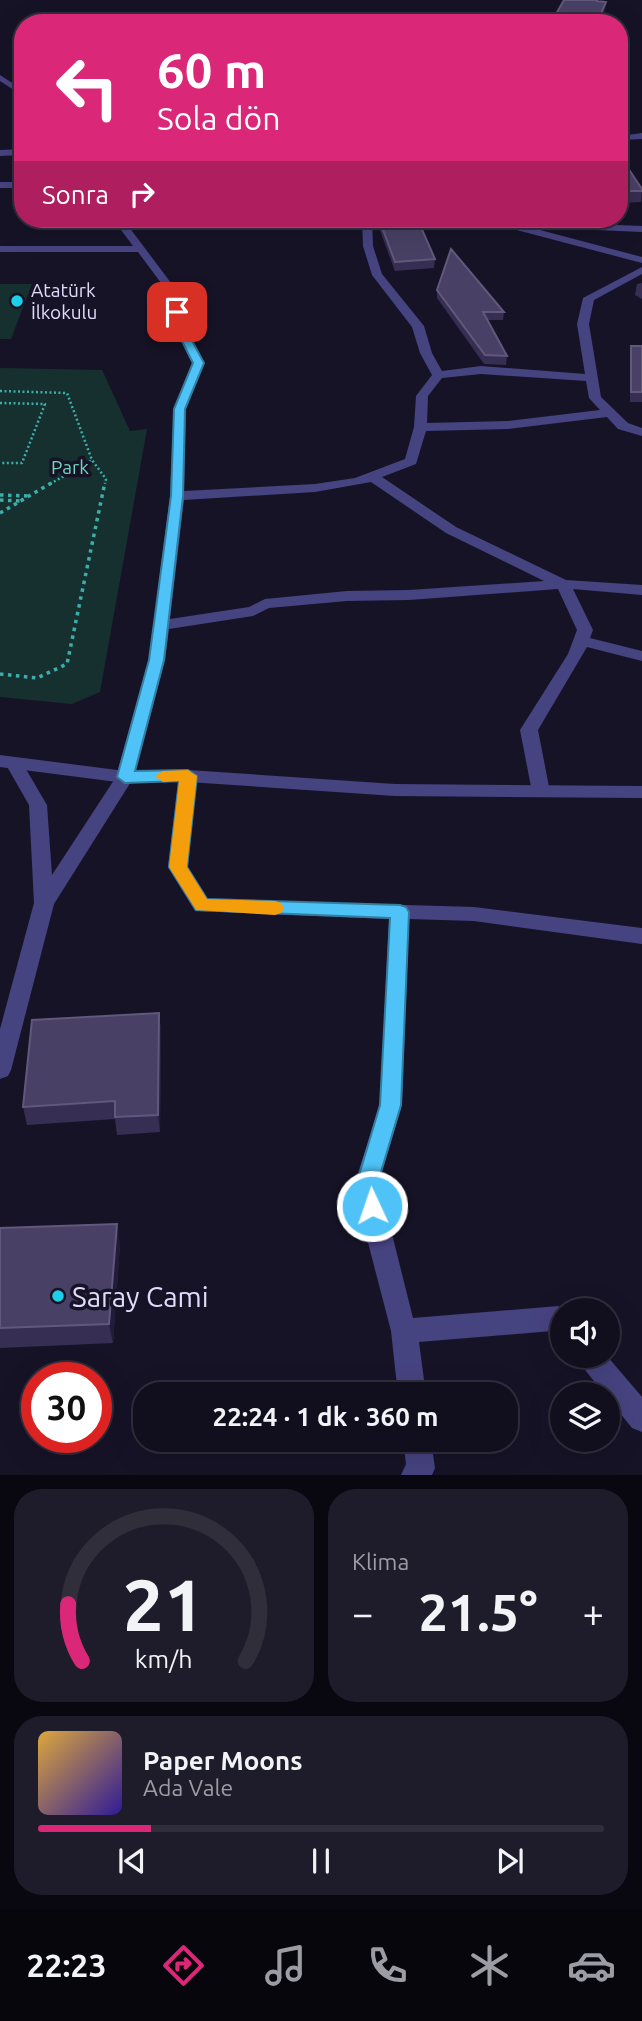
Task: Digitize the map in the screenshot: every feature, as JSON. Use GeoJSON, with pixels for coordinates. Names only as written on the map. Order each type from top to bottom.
{"type":"FeatureCollection","features":[{"type":"Feature","properties":{"kind":"street"},"geometry":{"type":"LineString","coordinates":[[0,76],[14,87]]}},
{"type":"Feature","properties":{"kind":"street"},"geometry":{"type":"LineString","coordinates":[[0,1069],[44,903],[125,777],[156,660],[177,496],[180,409],[198,363],[185,337],[169,287],[125,228]]}},
{"type":"Feature","properties":{"kind":"street"},"geometry":{"type":"LineString","coordinates":[[367,228],[368,246],[377,275],[418,326],[426,353],[438,375]]}},
{"type":"Feature","properties":{"kind":"street"},"geometry":{"type":"LineString","coordinates":[[521,228],[642,260]]}},
{"type":"Feature","properties":{"kind":"street"},"geometry":{"type":"LineString","coordinates":[[619,228],[642,229]]}},
{"type":"Feature","properties":{"kind":"street"},"geometry":{"type":"LineString","coordinates":[[0,249],[142,249]]}},
{"type":"Feature","properties":{"kind":"street"},"geometry":{"type":"LineString","coordinates":[[642,270],[589,298],[583,324],[595,398],[623,426],[642,432]]}},
{"type":"Feature","properties":{"kind":"street"},"geometry":{"type":"LineString","coordinates":[[177,496],[315,488],[358,482],[411,461],[420,426],[422,397],[438,375],[481,370],[592,378]]}},
{"type":"Feature","properties":{"kind":"street"},"geometry":{"type":"LineString","coordinates":[[420,426],[508,425],[609,413]]}},
{"type":"Feature","properties":{"kind":"street"},"geometry":{"type":"LineString","coordinates":[[373,477],[451,530],[563,584],[585,630],[576,654],[528,730],[541,792]]}},
{"type":"Feature","properties":{"kind":"street"},"geometry":{"type":"LineString","coordinates":[[161,625],[253,611],[265,604],[347,596],[409,595],[563,584],[642,590]]}},
{"type":"Feature","properties":{"kind":"street"},"geometry":{"type":"LineString","coordinates":[[581,641],[642,656]]}},
{"type":"Feature","properties":{"kind":"street"},"geometry":{"type":"LineString","coordinates":[[7,762],[125,777],[188,776],[395,790],[642,792]]}},
{"type":"Feature","properties":{"kind":"street"},"geometry":{"type":"LineString","coordinates":[[7,762],[38,805],[44,903]]}},
{"type":"Feature","properties":{"kind":"street"},"geometry":{"type":"LineString","coordinates":[[188,776],[178,867],[202,906],[474,914],[642,936]]}},
{"type":"Feature","properties":{"kind":"street"},"geometry":{"type":"LineString","coordinates":[[400,912],[391,1105],[368,1182],[377,1231],[404,1331],[410,1382]]}},
{"type":"Feature","properties":{"kind":"street"},"geometry":{"type":"LineString","coordinates":[[404,1331],[550,1319]]}},
{"type":"Feature","properties":{"kind":"street"},"geometry":{"type":"LineString","coordinates":[[600,1368],[642,1418]]}},
{"type":"Feature","properties":{"kind":"street"},"geometry":{"type":"LineString","coordinates":[[415,1475],[421,1468],[419,1452]]}},
{"type":"Feature","properties":{"kind":"path"},"geometry":{"type":"LineString","coordinates":[[0,391],[67,393],[92,460],[106,479],[67,664],[37,678],[0,674]]}},
{"type":"Feature","properties":{"kind":"path"},"geometry":{"type":"LineString","coordinates":[[0,403],[45,404],[22,463],[0,463]]}},
{"type":"Feature","properties":{"kind":"path"},"geometry":{"type":"LineString","coordinates":[[0,513],[92,460]]}},
{"type":"Feature","properties":{"kind":"path"},"geometry":{"type":"LineString","coordinates":[[0,498],[30,496]]}},
{"type":"Feature","properties":{"kind":"path"},"geometry":{"type":"LineString","coordinates":[[0,498],[22,501]]}},
{"type":"Feature","properties":{"kind":"green space"},"geometry":{"type":"Polygon","coordinates":[[[0,284],[32,284],[11,339],[0,339],[0,284]]]}},
{"type":"Feature","properties":{"kind":"green space","name":"Park"},"geometry":{"type":"Polygon","coordinates":[[[0,368],[102,370],[130,431],[147,429],[100,692],[72,704],[0,697],[0,368]]]}},
{"type":"Feature","properties":{"kind":"building"},"geometry":{"type":"Polygon","coordinates":[[[564,0],[606,2],[601,14],[556,14],[564,0]]]}},
{"type":"Feature","properties":{"kind":"building"},"geometry":{"type":"Polygon","coordinates":[[[628,168],[642,189],[628,191],[628,168]]]}},
{"type":"Feature","properties":{"kind":"building"},"geometry":{"type":"Polygon","coordinates":[[[382,228],[421,228],[435,259],[395,262],[382,228]]]}},
{"type":"Feature","properties":{"kind":"building"},"geometry":{"type":"Polygon","coordinates":[[[451,249],[504,312],[483,312],[507,356],[485,355],[437,290],[451,249]]]}},
{"type":"Feature","properties":{"kind":"building"},"geometry":{"type":"Polygon","coordinates":[[[631,346],[642,346],[642,392],[631,392],[631,346]]]}},
{"type":"Feature","properties":{"kind":"building"},"geometry":{"type":"Polygon","coordinates":[[[159,1013],[158,1115],[115,1117],[115,1101],[23,1107],[32,1020],[159,1013]]]}},
{"type":"Feature","properties":{"kind":"building","name":"Saray Cami"},"geometry":{"type":"Polygon","coordinates":[[[117,1224],[109,1324],[0,1328],[0,1228],[117,1224]]]}},
{"type":"Feature","properties":{"kind":"slow traffic"},"geometry":{"type":"LineString","coordinates":[[163,776],[188,776],[178,867],[202,906],[275,908]]}},
{"type":"Feature","properties":{"kind":"place","name":"Atatürk İlkokulu"},"geometry":{"type":"Point","coordinates":[17,301]}},
{"type":"Feature","properties":{"kind":"place","name":"Saray Cami"},"geometry":{"type":"Point","coordinates":[58,1296]}},
{"type":"Feature","properties":{"kind":"route"},"geometry":{"type":"LineString","coordinates":[[177,312],[185,337],[198,363],[180,409],[177,496],[156,660],[125,777],[188,776],[178,867],[202,906],[400,912],[391,1105],[368,1182],[372,1206]]}}]}
